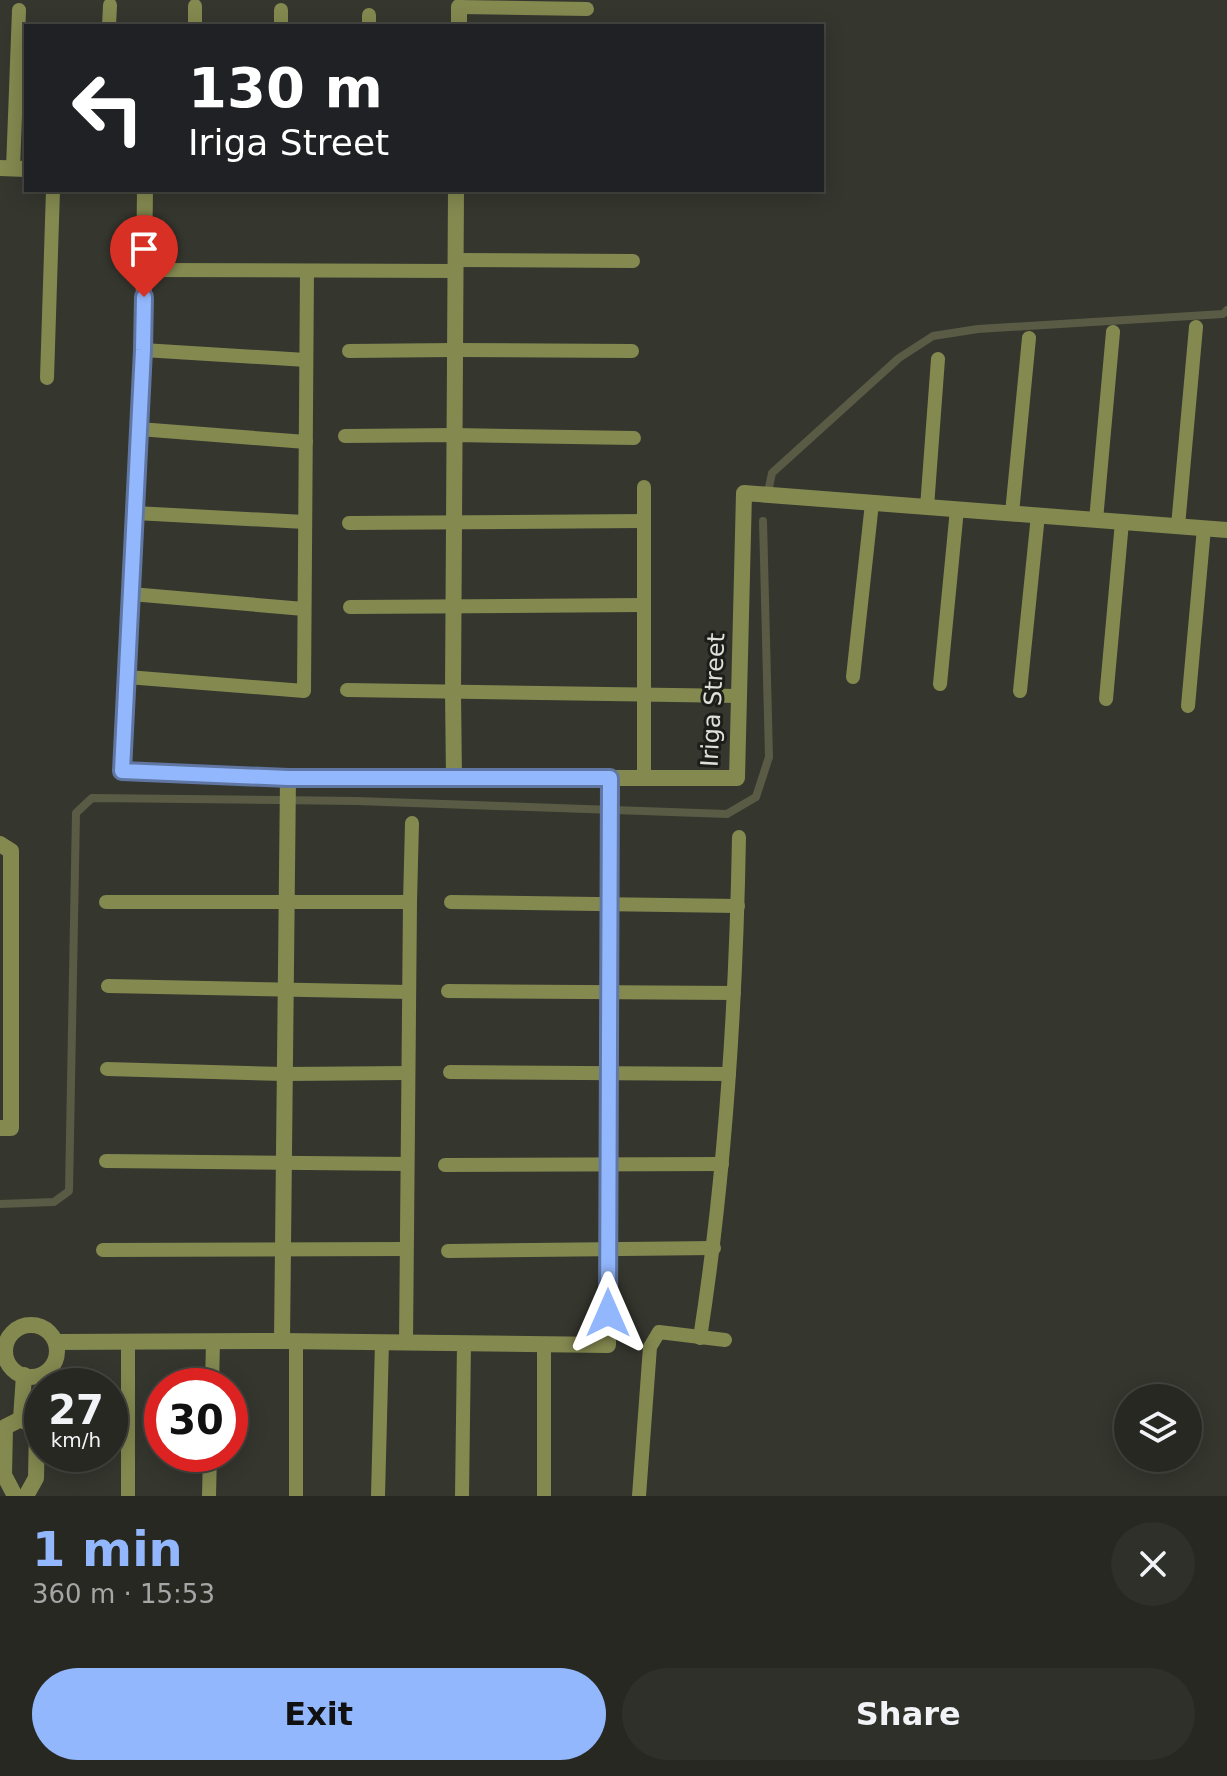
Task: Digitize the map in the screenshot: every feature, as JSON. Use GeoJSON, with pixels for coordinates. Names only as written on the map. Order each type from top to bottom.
{"type":"FeatureCollection","features":[{"type":"Feature","properties":{"kind":"street"},"geometry":{"type":"LineString","coordinates":[[459,7],[459,24]]}},
{"type":"Feature","properties":{"kind":"street","name":"Iriga Street"},"geometry":{"type":"LineString","coordinates":[[145,192],[143,350],[122,771],[288,778],[737,778],[744,493],[1227,530]]}},
{"type":"Feature","properties":{"kind":"street"},"geometry":{"type":"LineString","coordinates":[[454,778],[456,192]]}},
{"type":"Feature","properties":{"kind":"street"},"geometry":{"type":"LineString","coordinates":[[288,778],[283,1249],[289,1341]]}},
{"type":"Feature","properties":{"kind":"street"},"geometry":{"type":"LineString","coordinates":[[56,1342],[608,1345],[610,778]]}},
{"type":"Feature","properties":{"kind":"street"},"geometry":{"type":"LineString","coordinates":[[0,844],[11,851],[11,1128],[0,1128]]}},
{"type":"Feature","properties":{"kind":"street"},"geometry":{"type":"LineString","coordinates":[[21,1419],[24,1375],[16,1372],[6,1360],[5,1343],[15,1330],[31,1324],[46,1329],[56,1342],[56,1358],[50,1368]]}},
{"type":"Feature","properties":{"kind":"street"},"geometry":{"type":"LineString","coordinates":[[15,1496],[4,1475],[5,1427],[21,1419]]}},
{"type":"Feature","properties":{"kind":"street"},"geometry":{"type":"LineString","coordinates":[[21,1419],[37,1429],[36,1478],[26,1496]]}},
{"type":"Feature","properties":{"kind":"lane"},"geometry":{"type":"LineString","coordinates":[[109,24],[110,5]]}},
{"type":"Feature","properties":{"kind":"lane"},"geometry":{"type":"LineString","coordinates":[[195,6],[195,24]]}},
{"type":"Feature","properties":{"kind":"lane"},"geometry":{"type":"LineString","coordinates":[[459,7],[587,9]]}},
{"type":"Feature","properties":{"kind":"lane"},"geometry":{"type":"LineString","coordinates":[[13,169],[19,10]]}},
{"type":"Feature","properties":{"kind":"lane"},"geometry":{"type":"LineString","coordinates":[[281,10],[281,24]]}},
{"type":"Feature","properties":{"kind":"lane"},"geometry":{"type":"LineString","coordinates":[[47,378],[53,192]]}},
{"type":"Feature","properties":{"kind":"lane"},"geometry":{"type":"LineString","coordinates":[[144,270],[307,271],[633,261]]}},
{"type":"Feature","properties":{"kind":"lane"},"geometry":{"type":"LineString","coordinates":[[127,677],[304,691],[307,271]]}},
{"type":"Feature","properties":{"kind":"lane"},"geometry":{"type":"LineString","coordinates":[[1178,526],[1196,327]]}},
{"type":"Feature","properties":{"kind":"lane"},"geometry":{"type":"LineString","coordinates":[[1096,520],[1113,332]]}},
{"type":"Feature","properties":{"kind":"lane"},"geometry":{"type":"LineString","coordinates":[[1012,513],[1029,338]]}},
{"type":"Feature","properties":{"kind":"lane"},"geometry":{"type":"LineString","coordinates":[[143,350],[306,360]]}},
{"type":"Feature","properties":{"kind":"lane"},"geometry":{"type":"LineString","coordinates":[[349,351],[632,351]]}},
{"type":"Feature","properties":{"kind":"lane"},"geometry":{"type":"LineString","coordinates":[[927,507],[938,359]]}},
{"type":"Feature","properties":{"kind":"lane"},"geometry":{"type":"LineString","coordinates":[[139,429],[306,442]]}},
{"type":"Feature","properties":{"kind":"lane"},"geometry":{"type":"LineString","coordinates":[[345,436],[634,438]]}},
{"type":"Feature","properties":{"kind":"lane"},"geometry":{"type":"LineString","coordinates":[[644,487],[644,778]]}},
{"type":"Feature","properties":{"kind":"lane"},"geometry":{"type":"LineString","coordinates":[[853,677],[872,503]]}},
{"type":"Feature","properties":{"kind":"lane"},"geometry":{"type":"LineString","coordinates":[[940,684],[957,509]]}},
{"type":"Feature","properties":{"kind":"lane"},"geometry":{"type":"LineString","coordinates":[[135,513],[305,522]]}},
{"type":"Feature","properties":{"kind":"lane"},"geometry":{"type":"LineString","coordinates":[[1020,691],[1038,515]]}},
{"type":"Feature","properties":{"kind":"lane"},"geometry":{"type":"LineString","coordinates":[[349,523],[644,521]]}},
{"type":"Feature","properties":{"kind":"lane"},"geometry":{"type":"LineString","coordinates":[[1106,699],[1122,522]]}},
{"type":"Feature","properties":{"kind":"lane"},"geometry":{"type":"LineString","coordinates":[[1188,706],[1204,528]]}},
{"type":"Feature","properties":{"kind":"lane"},"geometry":{"type":"LineString","coordinates":[[131,594],[304,609]]}},
{"type":"Feature","properties":{"kind":"lane"},"geometry":{"type":"LineString","coordinates":[[350,607],[644,605]]}},
{"type":"Feature","properties":{"kind":"lane"},"geometry":{"type":"LineString","coordinates":[[347,690],[739,696]]}},
{"type":"Feature","properties":{"kind":"lane"},"geometry":{"type":"LineString","coordinates":[[406,1343],[412,823]]}},
{"type":"Feature","properties":{"kind":"lane"},"geometry":{"type":"LineString","coordinates":[[700,1338],[714,1248],[722,1164],[734,993],[739,837]]}},
{"type":"Feature","properties":{"kind":"lane"},"geometry":{"type":"LineString","coordinates":[[106,902],[410,902]]}},
{"type":"Feature","properties":{"kind":"lane"},"geometry":{"type":"LineString","coordinates":[[451,902],[738,906]]}},
{"type":"Feature","properties":{"kind":"lane"},"geometry":{"type":"LineString","coordinates":[[108,986],[409,992]]}},
{"type":"Feature","properties":{"kind":"lane"},"geometry":{"type":"LineString","coordinates":[[448,991],[734,993]]}},
{"type":"Feature","properties":{"kind":"lane"},"geometry":{"type":"LineString","coordinates":[[107,1069],[284,1074],[408,1073]]}},
{"type":"Feature","properties":{"kind":"lane"},"geometry":{"type":"LineString","coordinates":[[450,1072],[729,1074]]}},
{"type":"Feature","properties":{"kind":"lane"},"geometry":{"type":"LineString","coordinates":[[106,1161],[407,1164]]}},
{"type":"Feature","properties":{"kind":"lane"},"geometry":{"type":"LineString","coordinates":[[445,1165],[722,1164]]}},
{"type":"Feature","properties":{"kind":"lane"},"geometry":{"type":"LineString","coordinates":[[448,1251],[714,1248]]}},
{"type":"Feature","properties":{"kind":"lane"},"geometry":{"type":"LineString","coordinates":[[103,1250],[406,1249]]}},
{"type":"Feature","properties":{"kind":"lane"},"geometry":{"type":"LineString","coordinates":[[639,1496],[650,1347],[659,1332],[725,1340]]}},
{"type":"Feature","properties":{"kind":"lane"},"geometry":{"type":"LineString","coordinates":[[212,1368],[213,1341]]}},
{"type":"Feature","properties":{"kind":"lane"},"geometry":{"type":"LineString","coordinates":[[289,1341],[296,1496]]}},
{"type":"Feature","properties":{"kind":"lane"},"geometry":{"type":"LineString","coordinates":[[378,1496],[382,1342]]}},
{"type":"Feature","properties":{"kind":"lane"},"geometry":{"type":"LineString","coordinates":[[128,1343],[128,1496]]}},
{"type":"Feature","properties":{"kind":"lane"},"geometry":{"type":"LineString","coordinates":[[462,1496],[464,1343]]}},
{"type":"Feature","properties":{"kind":"lane"},"geometry":{"type":"LineString","coordinates":[[544,1344],[544,1496]]}},
{"type":"Feature","properties":{"kind":"lane"},"geometry":{"type":"LineString","coordinates":[[209,1496],[210,1472]]}},
{"type":"Feature","properties":{"kind":"waterway"},"geometry":{"type":"LineString","coordinates":[[768,492],[772,473],[899,358],[933,336],[978,329],[1223,314],[1227,310]]}},
{"type":"Feature","properties":{"kind":"waterway"},"geometry":{"type":"LineString","coordinates":[[0,1204],[54,1202],[69,1191],[76,813],[92,798],[357,801],[727,814],[756,797],[769,757],[763,521]]}},
{"type":"Feature","properties":{"kind":"route"},"geometry":{"type":"LineString","coordinates":[[144,297],[122,771],[288,778],[610,778],[608,1313]]}}]}
